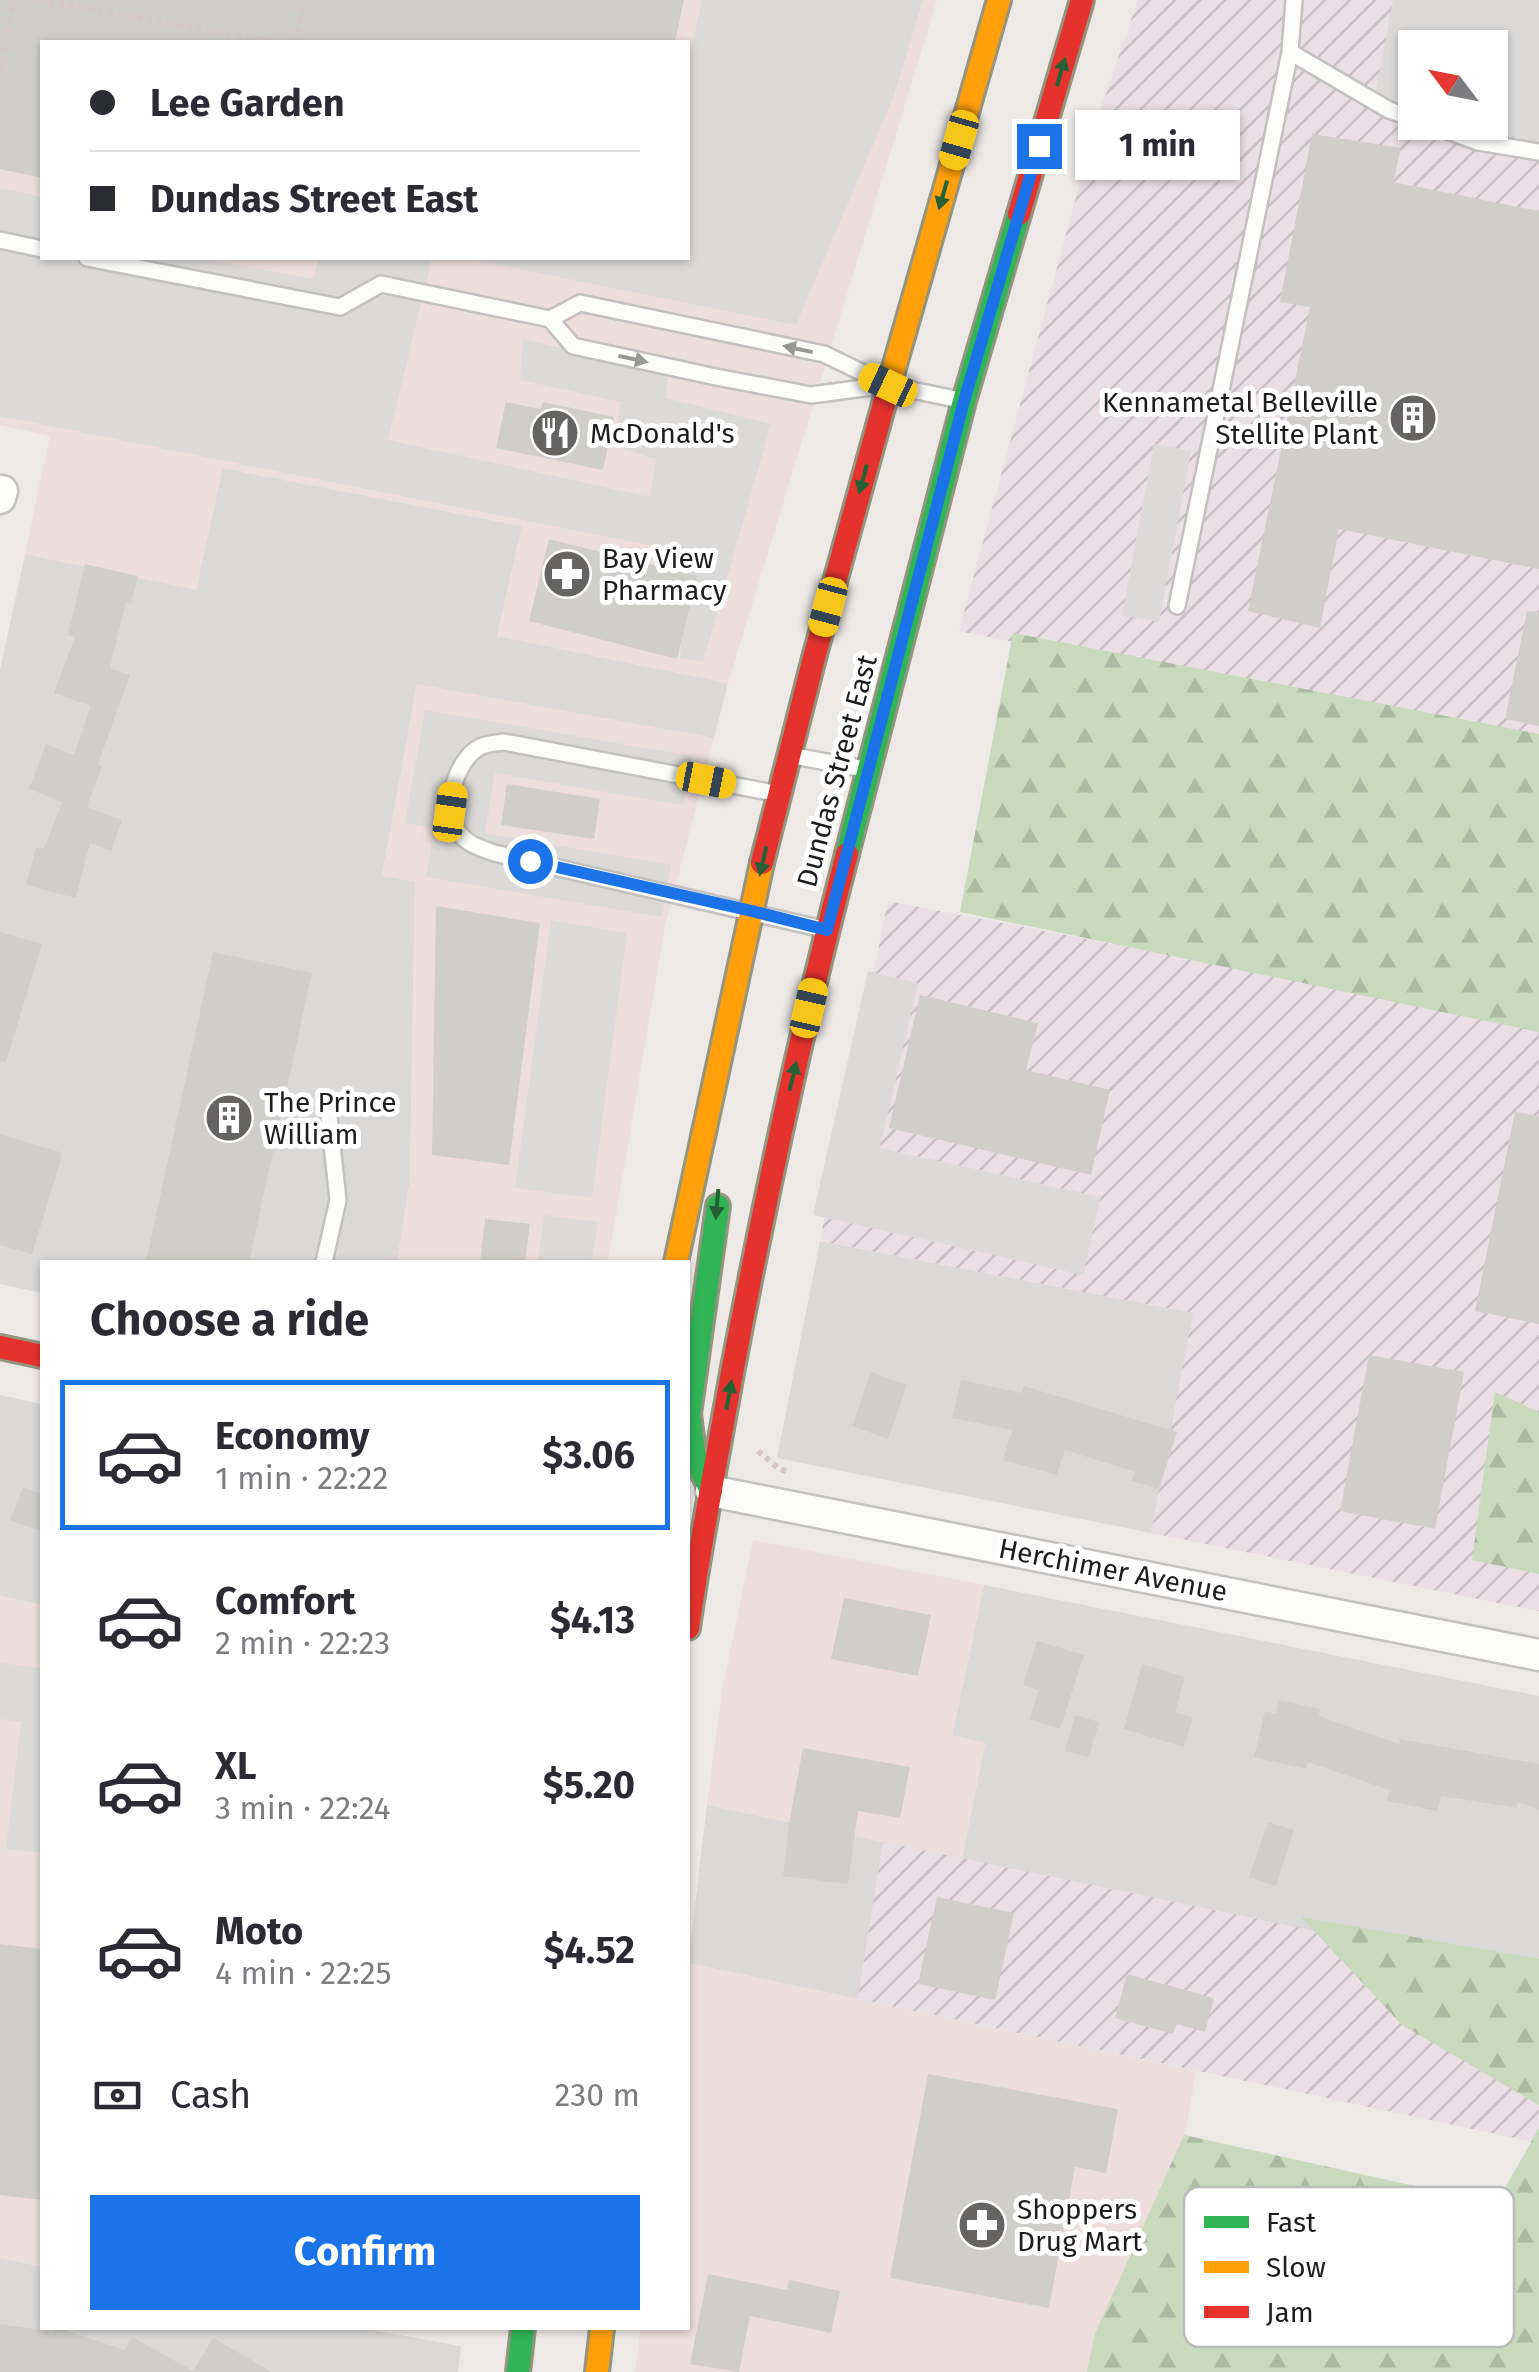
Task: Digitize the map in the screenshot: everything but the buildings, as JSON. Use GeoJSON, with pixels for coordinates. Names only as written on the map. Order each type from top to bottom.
{"type":"FeatureCollection","features":[{"type":"Feature","properties":{"kind":"main road","name":"Dundas Street East"},"geometry":{"type":"LineString","coordinates":[[676,1260],[788,755],[888,385],[999,0]]}},
{"type":"Feature","properties":{"kind":"main road","name":"Dundas Street East"},"geometry":{"type":"LineString","coordinates":[[690,1603],[699,1488],[827,930],[964,401],[1082,0]]}},
{"type":"Feature","properties":{"kind":"main road"},"geometry":{"type":"LineString","coordinates":[[690,1407],[719,1198],[708,1107]]}},
{"type":"Feature","properties":{"kind":"main road"},"geometry":{"type":"LineString","coordinates":[[0,1347],[40,1356]]}},
{"type":"Feature","properties":{"kind":"main road"},"geometry":{"type":"LineString","coordinates":[[690,1444],[699,1488]]}},
{"type":"Feature","properties":{"kind":"main road"},"geometry":{"type":"LineString","coordinates":[[518,2372],[523,2330]]}},
{"type":"Feature","properties":{"kind":"main road"},"geometry":{"type":"LineString","coordinates":[[597,2372],[602,2330]]}},
{"type":"Feature","properties":{"kind":"street","name":"Herchimer Avenue"},"geometry":{"type":"LineString","coordinates":[[699,1488],[1539,1656]]}},
{"type":"Feature","properties":{"kind":"lane"},"geometry":{"type":"LineString","coordinates":[[1177,606],[1290,52],[1294,0]]}},
{"type":"Feature","properties":{"kind":"lane"},"geometry":{"type":"LineString","coordinates":[[1290,52],[1398,113]]}},
{"type":"Feature","properties":{"kind":"lane"},"geometry":{"type":"LineString","coordinates":[[1473,140],[1539,152]]}},
{"type":"Feature","properties":{"kind":"lane"},"geometry":{"type":"LineString","coordinates":[[0,240],[40,248]]}},
{"type":"Feature","properties":{"kind":"lane"},"geometry":{"type":"LineString","coordinates":[[97,260],[340,308],[381,284],[550,319],[572,346],[811,395],[888,385]]}},
{"type":"Feature","properties":{"kind":"lane"},"geometry":{"type":"LineString","coordinates":[[550,319],[580,303],[824,354],[888,385],[964,401]]}},
{"type":"Feature","properties":{"kind":"lane"},"geometry":{"type":"LineString","coordinates":[[779,794],[504,742],[480,746],[456,774],[450,812],[456,830],[469,844],[494,852],[827,930]]}},
{"type":"Feature","properties":{"kind":"lane"},"geometry":{"type":"LineString","coordinates":[[788,755],[868,770]]}},
{"type":"Feature","properties":{"kind":"lane"},"geometry":{"type":"LineString","coordinates":[[324,1260],[338,1200],[329,1116]]}},
{"type":"Feature","properties":{"kind":"path"},"geometry":{"type":"LineString","coordinates":[[0,72],[14,0]]}},
{"type":"Feature","properties":{"kind":"path"},"geometry":{"type":"LineString","coordinates":[[39,0],[261,40]]}},
{"type":"Feature","properties":{"kind":"path"},"geometry":{"type":"LineString","coordinates":[[296,40],[304,0]]}},
{"type":"Feature","properties":{"kind":"shaded area"},"geometry":{"type":"Polygon","coordinates":[[[0,0],[937,0],[728,683],[497,636],[522,526],[223,468],[196,590],[25,554],[50,436],[0,425],[0,0]]]}},
{"type":"Feature","properties":{"kind":"shaded area"},"geometry":{"type":"Polygon","coordinates":[[[702,0],[923,0],[892,101],[796,325],[475,260],[690,260],[690,56],[702,0]]]}},
{"type":"Feature","properties":{"kind":"shaded area"},"geometry":{"type":"Polygon","coordinates":[[[1138,0],[1539,0],[1539,747],[959,631],[1096,123],[1138,0]]]}},
{"type":"Feature","properties":{"kind":"shaded area"},"geometry":{"type":"Polygon","coordinates":[[[1393,0],[1539,0],[1539,142],[1508,136],[1508,30],[1398,30],[1398,115],[1372,110],[1393,0]]]}},
{"type":"Feature","properties":{"kind":"shaded area"},"geometry":{"type":"Polygon","coordinates":[[[0,188],[40,197],[40,260],[209,260],[313,279],[318,260],[432,260],[388,440],[650,497],[656,459],[613,446],[621,402],[520,380],[523,339],[668,372],[666,398],[771,424],[703,662],[680,658],[689,553],[0,416],[0,188]]]}},
{"type":"Feature","properties":{"kind":"shaded area"},"geometry":{"type":"Polygon","coordinates":[[[1154,444],[1191,451],[1159,622],[1122,615],[1154,444]]]}},
{"type":"Feature","properties":{"kind":"shaded area"},"geometry":{"type":"Polygon","coordinates":[[[222,468],[522,526],[497,636],[728,683],[714,738],[417,685],[382,875],[415,881],[410,1180],[397,1260],[40,1260],[40,1293],[0,1284],[0,670],[25,554],[196,589],[222,468]]]}},
{"type":"Feature","properties":{"kind":"shaded area"},"geometry":{"type":"Polygon","coordinates":[[[223,580],[398,621],[322,945],[198,917],[218,833],[166,820],[223,580]]]}},
{"type":"Feature","properties":{"kind":"shaded area"},"geometry":{"type":"Polygon","coordinates":[[[417,684],[714,738],[665,926],[608,1260],[397,1260],[410,1180],[415,882],[382,876],[417,684]]]}},
{"type":"Feature","properties":{"kind":"shaded area"},"geometry":{"type":"Polygon","coordinates":[[[425,710],[692,756],[683,805],[495,773],[485,833],[671,865],[662,917],[426,877],[434,828],[405,823],[425,710]]]}},
{"type":"Feature","properties":{"kind":"shaded area"},"geometry":{"type":"Polygon","coordinates":[[[888,901],[1539,1026],[1539,1611],[1151,1533],[1193,1313],[820,1241],[888,901]]]}},
{"type":"Feature","properties":{"kind":"shaded area"},"geometry":{"type":"Polygon","coordinates":[[[551,920],[627,933],[592,1198],[515,1188],[551,920]]]}},
{"type":"Feature","properties":{"kind":"shaded area"},"geometry":{"type":"Polygon","coordinates":[[[868,971],[918,983],[880,1148],[1101,1197],[1083,1275],[813,1215],[868,971]]]}},
{"type":"Feature","properties":{"kind":"shaded area"},"geometry":{"type":"Polygon","coordinates":[[[544,1215],[598,1222],[592,1260],[538,1260],[544,1215]]]}},
{"type":"Feature","properties":{"kind":"shaded area"},"geometry":{"type":"Polygon","coordinates":[[[820,1241],[1194,1313],[1151,1533],[777,1458],[820,1241]]]}},
{"type":"Feature","properties":{"kind":"shaded area"},"geometry":{"type":"Polygon","coordinates":[[[0,1395],[40,1404],[40,1605],[0,1596],[0,1395]]]}},
{"type":"Feature","properties":{"kind":"shaded area"},"geometry":{"type":"Polygon","coordinates":[[[753,1540],[984,1585],[952,1735],[985,1743],[962,1859],[707,1805],[722,1691],[753,1540]]]}},
{"type":"Feature","properties":{"kind":"shaded area"},"geometry":{"type":"Polygon","coordinates":[[[984,1585],[1539,1696],[1539,1977],[962,1859],[985,1743],[952,1736],[984,1585]]]}},
{"type":"Feature","properties":{"kind":"shaded area"},"geometry":{"type":"Polygon","coordinates":[[[0,1596],[40,1605],[40,2267],[0,2258],[0,1596]]]}},
{"type":"Feature","properties":{"kind":"shaded area"},"geometry":{"type":"Polygon","coordinates":[[[0,1663],[40,1668],[40,1853],[6,1849],[21,1722],[0,1719],[0,1663]]]}},
{"type":"Feature","properties":{"kind":"shaded area"},"geometry":{"type":"Polygon","coordinates":[[[707,1805],[883,1842],[858,1999],[690,1963],[707,1805]]]}},
{"type":"Feature","properties":{"kind":"shaded area"},"geometry":{"type":"Polygon","coordinates":[[[883,1842],[1539,1977],[1539,2143],[858,1999],[883,1842]]]}},
{"type":"Feature","properties":{"kind":"shaded area"},"geometry":{"type":"Polygon","coordinates":[[[690,1963],[1196,2071],[1146,2372],[635,2372],[641,2330],[690,2330],[690,1963]]]}},
{"type":"Feature","properties":{"kind":"shaded area"},"geometry":{"type":"Polygon","coordinates":[[[0,2258],[40,2267],[40,2330],[373,2330],[461,2346],[458,2372],[0,2372],[0,2258]]]}},
{"type":"Feature","properties":{"kind":"green space"},"geometry":{"type":"Polygon","coordinates":[[[1013,633],[1539,734],[1539,1032],[960,912],[1013,633]]]}},
{"type":"Feature","properties":{"kind":"green space"},"geometry":{"type":"Polygon","coordinates":[[[1495,1392],[1539,1412],[1539,1574],[1472,1560],[1495,1392]]]}},
{"type":"Feature","properties":{"kind":"green space"},"geometry":{"type":"Polygon","coordinates":[[[1301,1917],[1539,1959],[1539,2105],[1402,2025],[1301,1917]]]}},
{"type":"Feature","properties":{"kind":"green space"},"geometry":{"type":"Polygon","coordinates":[[[1539,2128],[1539,2372],[1087,2372],[1095,2334],[1184,2135],[1419,2187],[1184,2187],[1184,2347],[1514,2347],[1514,2187],[1506,2187],[1539,2128]]]}},
{"type":"Feature","properties":{"kind":"traffic: fast"},"geometry":{"type":"LineString","coordinates":[[847,854],[964,401],[1019,214]]}},
{"type":"Feature","properties":{"kind":"traffic: fast"},"geometry":{"type":"LineString","coordinates":[[690,1407],[718,1206]]}},
{"type":"Feature","properties":{"kind":"traffic: fast"},"geometry":{"type":"LineString","coordinates":[[690,1422],[694,1454],[711,1491]]}},
{"type":"Feature","properties":{"kind":"traffic: fast"},"geometry":{"type":"LineString","coordinates":[[518,2372],[523,2330]]}},
{"type":"Feature","properties":{"kind":"traffic: slow"},"geometry":{"type":"LineString","coordinates":[[890,382],[999,0]]}},
{"type":"Feature","properties":{"kind":"traffic: slow"},"geometry":{"type":"LineString","coordinates":[[676,1260],[762,863]]}},
{"type":"Feature","properties":{"kind":"traffic: slow"},"geometry":{"type":"LineString","coordinates":[[597,2372],[602,2330]]}},
{"type":"Feature","properties":{"kind":"traffic: jam"},"geometry":{"type":"LineString","coordinates":[[1019,214],[1082,0]]}},
{"type":"Feature","properties":{"kind":"traffic: jam"},"geometry":{"type":"LineString","coordinates":[[762,863],[890,382]]}},
{"type":"Feature","properties":{"kind":"traffic: jam"},"geometry":{"type":"LineString","coordinates":[[690,1616],[758,1243],[847,854]]}},
{"type":"Feature","properties":{"kind":"traffic: jam"},"geometry":{"type":"LineString","coordinates":[[0,1347],[40,1356]]}},
{"type":"Feature","properties":{"kind":"place","name":"Kennametal Belleville Stellite Plant"},"geometry":{"type":"Point","coordinates":[1413,418]}},
{"type":"Feature","properties":{"kind":"place","name":"McDonald's"},"geometry":{"type":"Point","coordinates":[555,433]}},
{"type":"Feature","properties":{"kind":"place","name":"Bay View Pharmacy"},"geometry":{"type":"Point","coordinates":[567,574]}},
{"type":"Feature","properties":{"kind":"place","name":"The Prince William"},"geometry":{"type":"Point","coordinates":[229,1118]}},
{"type":"Feature","properties":{"kind":"place","name":"Shoppers Drug Mart"},"geometry":{"type":"Point","coordinates":[982,2225]}},
{"type":"Feature","properties":{"kind":"route"},"geometry":{"type":"LineString","coordinates":[[530,861],[827,930],[964,401],[1039,146]]}}]}
